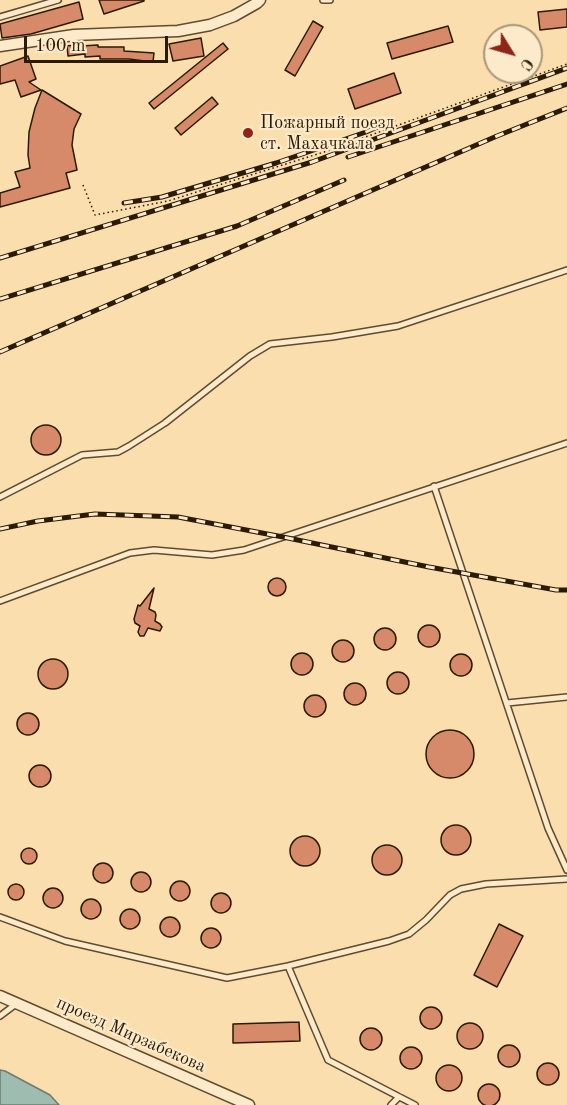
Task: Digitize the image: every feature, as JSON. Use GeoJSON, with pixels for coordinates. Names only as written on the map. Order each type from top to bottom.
{"type":"FeatureCollection","features":[{"type":"Feature","properties":{"kind":"street"},"geometry":{"type":"LineString","coordinates":[[0,46],[74,35],[178,31],[210,25],[234,16],[260,0]]}},
{"type":"Feature","properties":{"kind":"street","name":"проезд Мирзабекова"},"geometry":{"type":"LineString","coordinates":[[0,996],[249,1105]]}},
{"type":"Feature","properties":{"kind":"lane"},"geometry":{"type":"LineString","coordinates":[[0,17],[58,0]]}},
{"type":"Feature","properties":{"kind":"lane"},"geometry":{"type":"LineString","coordinates":[[323,0],[330,0]]}},
{"type":"Feature","properties":{"kind":"lane"},"geometry":{"type":"LineString","coordinates":[[0,497],[82,455],[118,452],[129,446],[165,423],[250,356],[270,344],[398,326],[567,270]]}},
{"type":"Feature","properties":{"kind":"lane"},"geometry":{"type":"LineString","coordinates":[[0,601],[130,553],[154,550],[212,555],[244,550],[567,443]]}},
{"type":"Feature","properties":{"kind":"lane"},"geometry":{"type":"LineString","coordinates":[[434,486],[549,828],[567,870]]}},
{"type":"Feature","properties":{"kind":"lane"},"geometry":{"type":"LineString","coordinates":[[507,703],[567,697]]}},
{"type":"Feature","properties":{"kind":"lane"},"geometry":{"type":"LineString","coordinates":[[0,917],[65,941],[226,978],[288,966],[409,934],[450,895],[461,889],[486,884],[567,879]]}},
{"type":"Feature","properties":{"kind":"lane"},"geometry":{"type":"LineString","coordinates":[[288,966],[328,1060],[415,1105]]}},
{"type":"Feature","properties":{"kind":"lane"},"geometry":{"type":"LineString","coordinates":[[0,1016],[18,1003]]}},
{"type":"Feature","properties":{"kind":"lane"},"geometry":{"type":"LineString","coordinates":[[391,1105],[399,1097]]}},
{"type":"Feature","properties":{"kind":"path"},"geometry":{"type":"LineString","coordinates":[[83,185],[95,215],[168,201],[324,152],[567,64]]}},
{"type":"Feature","properties":{"kind":"shaded area"},"geometry":{"type":"Polygon","coordinates":[[[0,1070],[50,1095],[59,1105],[0,1105],[0,1070]]]}},
{"type":"Feature","properties":{"kind":"building"},"geometry":{"type":"Polygon","coordinates":[[[99,0],[144,0],[144,1],[104,14],[99,0]]]}},
{"type":"Feature","properties":{"kind":"building"},"geometry":{"type":"Polygon","coordinates":[[[79,2],[83,19],[31,34],[2,38],[0,24],[79,2]]]}},
{"type":"Feature","properties":{"kind":"building"},"geometry":{"type":"Polygon","coordinates":[[[567,9],[567,27],[543,30],[543,24],[539,24],[538,12],[567,9]]]}},
{"type":"Feature","properties":{"kind":"building"},"geometry":{"type":"Polygon","coordinates":[[[313,21],[323,27],[295,76],[285,70],[313,21]]]}},
{"type":"Feature","properties":{"kind":"building"},"geometry":{"type":"Polygon","coordinates":[[[448,26],[453,42],[392,59],[387,43],[448,26]]]}},
{"type":"Feature","properties":{"kind":"building"},"geometry":{"type":"Polygon","coordinates":[[[201,38],[204,56],[173,61],[169,44],[201,38]]]}},
{"type":"Feature","properties":{"kind":"building"},"geometry":{"type":"Polygon","coordinates":[[[223,43],[228,49],[154,109],[149,103],[223,43]]]}},
{"type":"Feature","properties":{"kind":"building"},"geometry":{"type":"Polygon","coordinates":[[[81,44],[81,46],[124,47],[124,51],[154,53],[153,62],[100,59],[100,56],[85,57],[85,54],[68,56],[67,46],[81,44]]]}},
{"type":"Feature","properties":{"kind":"building"},"geometry":{"type":"Polygon","coordinates":[[[28,56],[36,79],[29,82],[41,90],[21,97],[15,80],[0,84],[0,66],[28,56]]]}},
{"type":"Feature","properties":{"kind":"building"},"geometry":{"type":"Polygon","coordinates":[[[394,73],[401,93],[355,109],[348,89],[394,73]]]}},
{"type":"Feature","properties":{"kind":"building"},"geometry":{"type":"Polygon","coordinates":[[[42,90],[81,114],[74,129],[72,145],[77,170],[66,173],[70,188],[0,207],[0,193],[20,187],[15,172],[30,168],[29,132],[42,90]]]}},
{"type":"Feature","properties":{"kind":"building"},"geometry":{"type":"Polygon","coordinates":[[[212,97],[218,104],[181,135],[175,128],[212,97]]]}},
{"type":"Feature","properties":{"kind":"building"},"geometry":{"type":"Polygon","coordinates":[[[46,425],[57,429],[61,440],[57,451],[46,455],[35,451],[31,440],[35,429],[46,425]]]}},
{"type":"Feature","properties":{"kind":"building"},"geometry":{"type":"Polygon","coordinates":[[[277,578],[283,581],[286,587],[283,593],[277,596],[271,593],[268,587],[271,581],[277,578]]]}},
{"type":"Feature","properties":{"kind":"building"},"geometry":{"type":"Polygon","coordinates":[[[154,588],[149,609],[155,612],[155,621],[162,627],[160,631],[148,628],[144,636],[140,636],[138,632],[140,626],[135,623],[134,619],[138,605],[140,606],[154,588]]]}},
{"type":"Feature","properties":{"kind":"building"},"geometry":{"type":"Polygon","coordinates":[[[429,625],[437,628],[440,636],[437,644],[429,647],[421,644],[418,636],[421,628],[429,625]]]}},
{"type":"Feature","properties":{"kind":"building"},"geometry":{"type":"Polygon","coordinates":[[[385,628],[393,631],[396,639],[393,647],[385,650],[377,647],[374,639],[377,631],[385,628]]]}},
{"type":"Feature","properties":{"kind":"building"},"geometry":{"type":"Polygon","coordinates":[[[343,640],[351,643],[354,651],[351,659],[343,662],[335,659],[332,651],[335,643],[343,640]]]}},
{"type":"Feature","properties":{"kind":"building"},"geometry":{"type":"Polygon","coordinates":[[[302,653],[310,656],[313,664],[310,672],[302,675],[294,672],[291,664],[294,656],[302,653]]]}},
{"type":"Feature","properties":{"kind":"building"},"geometry":{"type":"Polygon","coordinates":[[[461,654],[469,657],[472,665],[469,673],[461,676],[453,673],[450,665],[453,657],[461,654]]]}},
{"type":"Feature","properties":{"kind":"building"},"geometry":{"type":"Polygon","coordinates":[[[53,659],[64,663],[68,674],[64,685],[53,689],[42,685],[38,674],[42,663],[53,659]]]}},
{"type":"Feature","properties":{"kind":"building"},"geometry":{"type":"Polygon","coordinates":[[[398,672],[406,675],[409,683],[406,691],[398,694],[390,691],[387,683],[390,675],[398,672]]]}},
{"type":"Feature","properties":{"kind":"building"},"geometry":{"type":"Polygon","coordinates":[[[355,683],[363,686],[366,694],[363,702],[355,705],[347,702],[344,694],[347,686],[355,683]]]}},
{"type":"Feature","properties":{"kind":"building"},"geometry":{"type":"Polygon","coordinates":[[[315,695],[323,698],[326,706],[323,714],[315,717],[307,714],[304,706],[307,698],[315,695]]]}},
{"type":"Feature","properties":{"kind":"building"},"geometry":{"type":"Polygon","coordinates":[[[28,713],[36,716],[39,724],[36,732],[28,735],[20,732],[17,724],[20,716],[28,713]]]}},
{"type":"Feature","properties":{"kind":"building"},"geometry":{"type":"Polygon","coordinates":[[[445,730],[455,730],[470,740],[474,754],[473,763],[464,774],[455,778],[445,778],[430,768],[426,759],[426,749],[436,734],[445,730]]]}},
{"type":"Feature","properties":{"kind":"building"},"geometry":{"type":"Polygon","coordinates":[[[40,765],[48,768],[51,776],[48,784],[40,787],[32,784],[29,776],[32,768],[40,765]]]}},
{"type":"Feature","properties":{"kind":"building"},"geometry":{"type":"Polygon","coordinates":[[[456,825],[467,829],[471,840],[467,851],[456,855],[445,851],[441,840],[445,829],[456,825]]]}},
{"type":"Feature","properties":{"kind":"building"},"geometry":{"type":"Polygon","coordinates":[[[305,836],[316,840],[320,851],[316,862],[305,866],[294,862],[290,851],[294,840],[305,836]]]}},
{"type":"Feature","properties":{"kind":"building"},"geometry":{"type":"Polygon","coordinates":[[[387,845],[398,849],[402,860],[398,871],[387,875],[376,871],[372,860],[376,849],[387,845]]]}},
{"type":"Feature","properties":{"kind":"building"},"geometry":{"type":"Polygon","coordinates":[[[29,848],[35,850],[37,856],[35,862],[29,864],[23,862],[21,856],[23,850],[29,848]]]}},
{"type":"Feature","properties":{"kind":"building"},"geometry":{"type":"Polygon","coordinates":[[[103,863],[110,866],[113,873],[110,880],[103,883],[96,880],[93,873],[96,866],[103,863]]]}},
{"type":"Feature","properties":{"kind":"building"},"geometry":{"type":"Polygon","coordinates":[[[141,872],[148,875],[151,882],[148,889],[141,892],[134,889],[131,882],[134,875],[141,872]]]}},
{"type":"Feature","properties":{"kind":"building"},"geometry":{"type":"Polygon","coordinates":[[[180,881],[187,884],[190,891],[187,898],[180,901],[173,898],[170,891],[173,884],[180,881]]]}},
{"type":"Feature","properties":{"kind":"building"},"geometry":{"type":"Polygon","coordinates":[[[16,884],[22,886],[24,892],[22,898],[16,900],[10,898],[8,892],[10,886],[16,884]]]}},
{"type":"Feature","properties":{"kind":"building"},"geometry":{"type":"Polygon","coordinates":[[[53,888],[60,891],[63,898],[60,905],[53,908],[46,905],[43,898],[46,891],[53,888]]]}},
{"type":"Feature","properties":{"kind":"building"},"geometry":{"type":"Polygon","coordinates":[[[221,893],[228,896],[231,903],[228,910],[221,913],[214,910],[211,903],[214,896],[221,893]]]}},
{"type":"Feature","properties":{"kind":"building"},"geometry":{"type":"Polygon","coordinates":[[[91,899],[98,902],[101,909],[98,916],[91,919],[84,916],[81,909],[84,902],[91,899]]]}},
{"type":"Feature","properties":{"kind":"building"},"geometry":{"type":"Polygon","coordinates":[[[130,909],[137,912],[140,919],[137,926],[130,929],[123,926],[120,919],[123,912],[130,909]]]}},
{"type":"Feature","properties":{"kind":"building"},"geometry":{"type":"Polygon","coordinates":[[[170,917],[177,920],[180,927],[177,934],[170,937],[163,934],[160,927],[163,920],[170,917]]]}},
{"type":"Feature","properties":{"kind":"building"},"geometry":{"type":"Polygon","coordinates":[[[499,924],[523,936],[497,987],[474,975],[499,924]]]}},
{"type":"Feature","properties":{"kind":"building"},"geometry":{"type":"Polygon","coordinates":[[[211,928],[218,931],[221,938],[218,945],[211,948],[204,945],[201,938],[204,931],[211,928]]]}},
{"type":"Feature","properties":{"kind":"building"},"geometry":{"type":"Polygon","coordinates":[[[431,1007],[439,1010],[442,1018],[439,1026],[431,1029],[423,1026],[420,1018],[423,1010],[431,1007]]]}},
{"type":"Feature","properties":{"kind":"building"},"geometry":{"type":"Polygon","coordinates":[[[299,1022],[300,1041],[233,1043],[233,1024],[299,1022]]]}},
{"type":"Feature","properties":{"kind":"building"},"geometry":{"type":"Polygon","coordinates":[[[470,1023],[479,1027],[483,1036],[479,1045],[470,1049],[461,1045],[457,1036],[461,1027],[470,1023]]]}},
{"type":"Feature","properties":{"kind":"building"},"geometry":{"type":"Polygon","coordinates":[[[371,1028],[379,1031],[382,1039],[379,1047],[371,1050],[363,1047],[360,1039],[363,1031],[371,1028]]]}},
{"type":"Feature","properties":{"kind":"building"},"geometry":{"type":"Polygon","coordinates":[[[509,1045],[517,1048],[520,1056],[517,1064],[509,1067],[501,1064],[498,1056],[501,1048],[509,1045]]]}},
{"type":"Feature","properties":{"kind":"building"},"geometry":{"type":"Polygon","coordinates":[[[411,1047],[419,1050],[422,1058],[419,1066],[411,1069],[403,1066],[400,1058],[403,1050],[411,1047]]]}},
{"type":"Feature","properties":{"kind":"building"},"geometry":{"type":"Polygon","coordinates":[[[548,1063],[556,1066],[559,1074],[556,1082],[548,1085],[540,1082],[537,1074],[540,1066],[548,1063]]]}},
{"type":"Feature","properties":{"kind":"building"},"geometry":{"type":"Polygon","coordinates":[[[449,1065],[458,1069],[462,1078],[458,1087],[449,1091],[440,1087],[436,1078],[440,1069],[449,1065]]]}},
{"type":"Feature","properties":{"kind":"building"},"geometry":{"type":"Polygon","coordinates":[[[489,1084],[497,1087],[500,1095],[497,1103],[489,1106],[481,1103],[478,1095],[481,1087],[489,1084]]]}},
{"type":"Feature","properties":{"kind":"railway"},"geometry":{"type":"LineString","coordinates":[[0,258],[312,162],[567,68]]}},
{"type":"Feature","properties":{"kind":"railway"},"geometry":{"type":"LineString","coordinates":[[348,157],[567,84]]}},
{"type":"Feature","properties":{"kind":"railway"},"geometry":{"type":"LineString","coordinates":[[0,352],[497,136],[567,108]]}},
{"type":"Feature","properties":{"kind":"railway"},"geometry":{"type":"LineString","coordinates":[[124,203],[162,197],[276,163],[366,132],[393,120]]}},
{"type":"Feature","properties":{"kind":"railway"},"geometry":{"type":"LineString","coordinates":[[0,299],[237,226],[344,180]]}},
{"type":"Feature","properties":{"kind":"railway"},"geometry":{"type":"LineString","coordinates":[[0,529],[38,521],[95,514],[178,517],[429,567],[556,590],[567,590]]}},
{"type":"Feature","properties":{"kind":"place","name":"Пожарный поезд ст. Махачкала"},"geometry":{"type":"Point","coordinates":[248,133]}}]}
